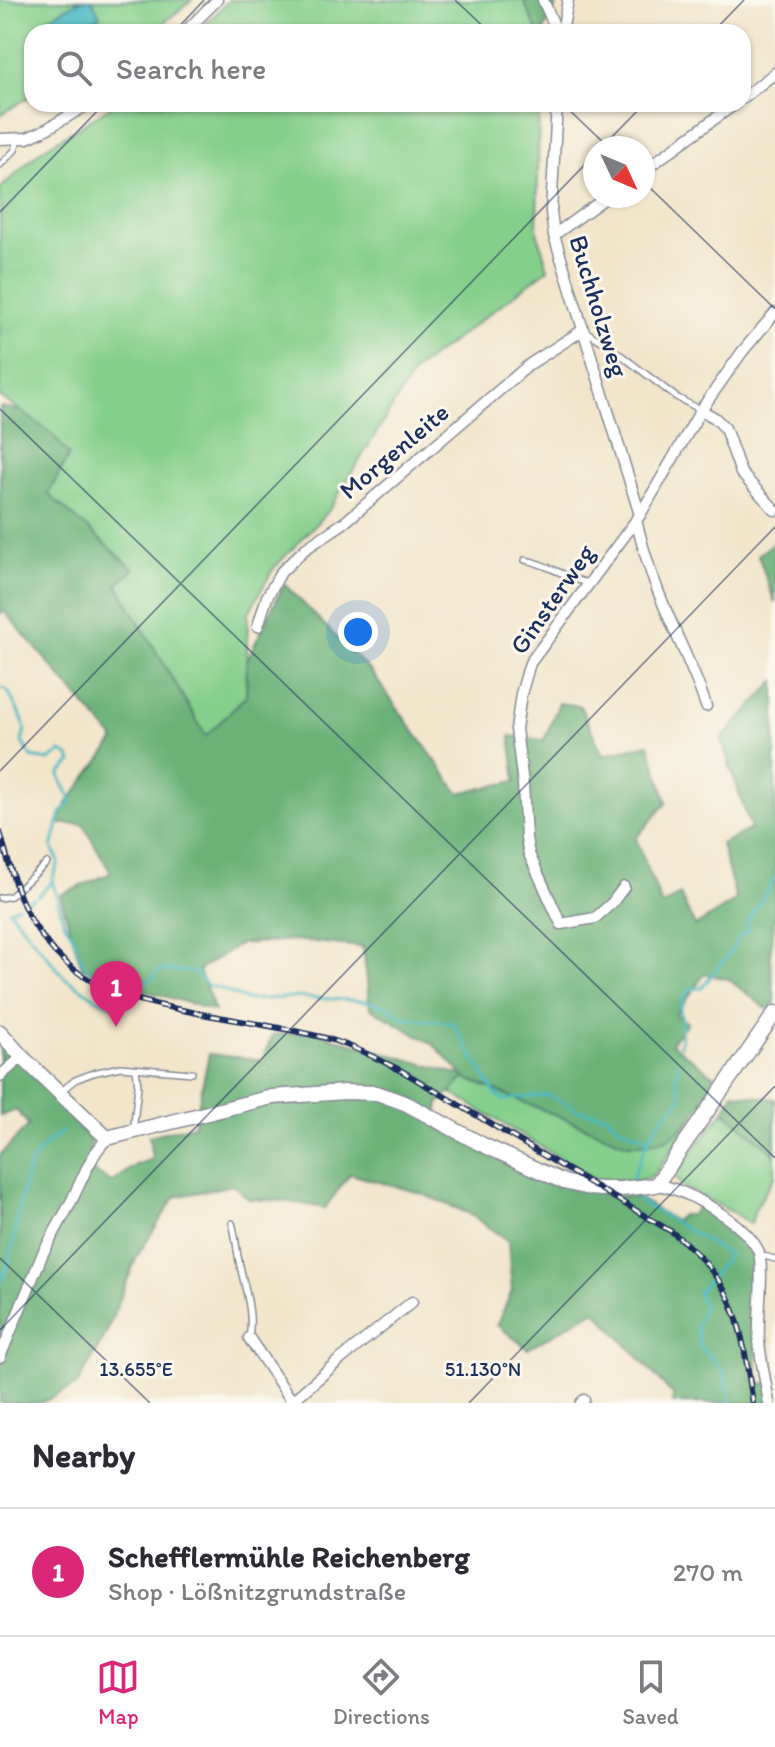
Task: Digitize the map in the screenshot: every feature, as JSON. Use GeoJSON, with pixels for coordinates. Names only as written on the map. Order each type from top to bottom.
{"type":"FeatureCollection","features":[{"type":"Feature","properties":{"kind":"street"},"geometry":{"type":"LineString","coordinates":[[193,24],[217,0]]}},
{"type":"Feature","properties":{"kind":"street"},"geometry":{"type":"LineString","coordinates":[[543,0],[556,24]]}},
{"type":"Feature","properties":{"kind":"street"},"geometry":{"type":"LineString","coordinates":[[562,24],[568,0]]}},
{"type":"Feature","properties":{"kind":"street"},"geometry":{"type":"LineString","coordinates":[[751,92],[775,73]]}},
{"type":"Feature","properties":{"kind":"street"},"geometry":{"type":"LineString","coordinates":[[0,139],[27,138],[75,112]]}},
{"type":"Feature","properties":{"kind":"street","name":"Buchholzweg"},"geometry":{"type":"LineString","coordinates":[[557,112],[551,212],[554,235],[638,518],[643,549],[706,706]]}},
{"type":"Feature","properties":{"kind":"street"},"geometry":{"type":"LineString","coordinates":[[655,162],[724,112]]}},
{"type":"Feature","properties":{"kind":"street"},"geometry":{"type":"LineString","coordinates":[[554,235],[591,208]]}},
{"type":"Feature","properties":{"kind":"street","name":"Ginsterweg"},"geometry":{"type":"LineString","coordinates":[[624,887],[595,918],[561,924],[529,854],[526,838],[516,729],[521,694],[530,663],[638,518],[701,410],[742,352],[775,313]]}},
{"type":"Feature","properties":{"kind":"street","name":"Morgenleite"},"geometry":{"type":"LineString","coordinates":[[258,626],[267,597],[291,561],[345,522],[530,364],[583,330]]}},
{"type":"Feature","properties":{"kind":"street"},"geometry":{"type":"LineString","coordinates":[[701,410],[725,428],[741,473],[775,510]]}},
{"type":"Feature","properties":{"kind":"street"},"geometry":{"type":"LineString","coordinates":[[656,1185],[775,1013]]}},
{"type":"Feature","properties":{"kind":"street"},"geometry":{"type":"LineString","coordinates":[[0,1032],[107,1138]]}},
{"type":"Feature","properties":{"kind":"street"},"geometry":{"type":"LineString","coordinates":[[0,1076],[22,1057]]}},
{"type":"Feature","properties":{"kind":"street"},"geometry":{"type":"LineString","coordinates":[[0,1357],[43,1253],[87,1168],[107,1138],[272,1097],[377,1093],[407,1104],[481,1144],[564,1182],[589,1188],[669,1187],[700,1201],[735,1223],[759,1255],[759,1340],[769,1403]]}},
{"type":"Feature","properties":{"kind":"street"},"geometry":{"type":"LineString","coordinates":[[249,1338],[291,1402],[412,1302]]}},
{"type":"Feature","properties":{"kind":"lane"},"geometry":{"type":"LineString","coordinates":[[0,165],[15,150],[19,139]]}},
{"type":"Feature","properties":{"kind":"lane"},"geometry":{"type":"LineString","coordinates":[[583,330],[676,397],[701,410]]}},
{"type":"Feature","properties":{"kind":"lane"},"geometry":{"type":"LineString","coordinates":[[525,560],[589,583]]}},
{"type":"Feature","properties":{"kind":"lane"},"geometry":{"type":"LineString","coordinates":[[0,898],[11,896],[47,863]]}},
{"type":"Feature","properties":{"kind":"lane"},"geometry":{"type":"LineString","coordinates":[[60,1092],[75,1080],[120,1067],[192,1073]]}},
{"type":"Feature","properties":{"kind":"lane"},"geometry":{"type":"LineString","coordinates":[[136,1069],[136,1131]]}},
{"type":"Feature","properties":{"kind":"lane"},"geometry":{"type":"LineString","coordinates":[[232,1223],[251,1310],[249,1338]]}},
{"type":"Feature","properties":{"kind":"lane"},"geometry":{"type":"LineString","coordinates":[[759,1255],[774,1258],[775,1250]]}},
{"type":"Feature","properties":{"kind":"green space"},"geometry":{"type":"Polygon","coordinates":[[[0,0],[81,0],[47,19],[50,24],[24,24],[24,100],[0,115],[0,0]]]}},
{"type":"Feature","properties":{"kind":"green space"},"geometry":{"type":"Polygon","coordinates":[[[92,0],[192,0],[162,24],[86,24],[100,16],[92,0]]]}},
{"type":"Feature","properties":{"kind":"green space"},"geometry":{"type":"Polygon","coordinates":[[[229,0],[523,0],[534,24],[206,24],[229,0]]]}},
{"type":"Feature","properties":{"kind":"green space"},"geometry":{"type":"Polygon","coordinates":[[[523,0],[559,0],[547,24],[534,24],[523,0]]]}},
{"type":"Feature","properties":{"kind":"green space"},"geometry":{"type":"Polygon","coordinates":[[[102,112],[539,112],[537,231],[548,269],[415,370],[329,510],[273,569],[248,614],[246,696],[206,737],[117,584],[133,568],[47,494],[21,411],[0,397],[0,189],[40,151],[102,112]]]}},
{"type":"Feature","properties":{"kind":"green space"},"geometry":{"type":"Polygon","coordinates":[[[0,407],[21,411],[53,435],[69,455],[48,494],[134,569],[117,585],[206,736],[246,696],[247,660],[284,584],[371,672],[459,793],[516,781],[510,736],[544,740],[559,703],[580,706],[603,755],[649,744],[667,802],[636,838],[662,905],[680,895],[695,926],[736,900],[721,844],[751,829],[721,739],[775,681],[775,914],[770,957],[775,1003],[767,1009],[728,979],[705,974],[676,1014],[687,1023],[671,1043],[717,1078],[695,1114],[673,1136],[664,1140],[627,1144],[465,1078],[439,1103],[436,1127],[601,1193],[638,1198],[675,1221],[681,1215],[691,1215],[699,1205],[735,1228],[752,1247],[756,1263],[754,1295],[758,1383],[775,1383],[775,1403],[673,1403],[673,1395],[595,1310],[528,1349],[497,1325],[512,1291],[508,1241],[468,1213],[420,1193],[350,1174],[325,1208],[249,1199],[233,1185],[175,1197],[137,1256],[105,1336],[77,1385],[41,1403],[0,1403],[0,1155],[29,1125],[16,1110],[0,1116],[0,1036],[91,1140],[87,1168],[112,1182],[136,1165],[152,1159],[149,1136],[194,1125],[209,1054],[263,1060],[272,1035],[318,1031],[464,1076],[434,1045],[370,1008],[363,947],[294,940],[240,944],[199,970],[215,1011],[113,981],[82,968],[60,895],[111,873],[83,824],[57,824],[68,802],[115,740],[4,611],[0,614],[0,407]]]}},
{"type":"Feature","properties":{"kind":"green space"},"geometry":{"type":"Polygon","coordinates":[[[775,542],[775,603],[758,555],[775,542]]]}},
{"type":"Feature","properties":{"kind":"green space"},"geometry":{"type":"Polygon","coordinates":[[[465,1078],[627,1144],[668,1139],[696,1113],[657,1171],[648,1179],[595,1179],[450,1092],[465,1078]]]}},
{"type":"Feature","properties":{"kind":"green space"},"geometry":{"type":"Polygon","coordinates":[[[733,1093],[775,1099],[775,1154],[724,1111],[733,1093]]]}},
{"type":"Feature","properties":{"kind":"green space"},"geometry":{"type":"Polygon","coordinates":[[[724,1111],[775,1154],[775,1176],[755,1209],[751,1224],[681,1186],[675,1177],[724,1111]]]}},
{"type":"Feature","properties":{"kind":"water"},"geometry":{"type":"Polygon","coordinates":[[[81,0],[92,0],[100,16],[86,24],[50,24],[47,19],[81,0]]]}},
{"type":"Feature","properties":{"kind":"waterway"},"geometry":{"type":"LineString","coordinates":[[0,687],[8,691],[23,721],[22,742],[31,757],[49,760],[61,752],[69,756],[72,762],[60,773],[71,802],[61,813],[52,847],[59,862],[52,880],[64,922],[84,965],[96,976],[112,985],[137,985],[149,981],[160,970],[195,972],[208,986],[247,1000],[300,997],[365,1001],[389,1007],[402,1017],[453,1023],[494,1092],[504,1100],[549,1095],[577,1110],[606,1115],[619,1127],[649,1139],[633,1176],[635,1184]]}},
{"type":"Feature","properties":{"kind":"waterway"},"geometry":{"type":"LineString","coordinates":[[680,1046],[680,1007],[690,989],[702,988],[741,934],[747,932],[749,929],[746,925],[775,878]]}},
{"type":"Feature","properties":{"kind":"waterway"},"geometry":{"type":"LineString","coordinates":[[38,896],[52,882]]}},
{"type":"Feature","properties":{"kind":"waterway"},"geometry":{"type":"LineString","coordinates":[[26,902],[33,898]]}},
{"type":"Feature","properties":{"kind":"waterway"},"geometry":{"type":"LineString","coordinates":[[18,906],[9,910],[65,978],[97,999],[122,1010]]}},
{"type":"Feature","properties":{"kind":"waterway"},"geometry":{"type":"LineString","coordinates":[[649,1139],[659,1122],[680,1099],[676,1080],[678,1063]]}},
{"type":"Feature","properties":{"kind":"waterway"},"geometry":{"type":"LineString","coordinates":[[0,1284],[12,1248],[28,1169],[43,1148],[62,1132]]}},
{"type":"Feature","properties":{"kind":"waterway"},"geometry":{"type":"LineString","coordinates":[[636,1192],[638,1200],[729,1255],[698,1293],[704,1307],[696,1326],[700,1347],[724,1371],[730,1403]]}},
{"type":"Feature","properties":{"kind":"railway"},"geometry":{"type":"LineString","coordinates":[[0,832],[17,890],[33,923],[64,962],[82,975],[122,995],[144,1001],[312,1035],[357,1049],[402,1071],[672,1232],[711,1269],[733,1308],[745,1351],[753,1403]]}},
{"type":"Feature","properties":{"kind":"place","name":"Schefflermühle Reichenberg"},"geometry":{"type":"Point","coordinates":[116,1027]}}]}
